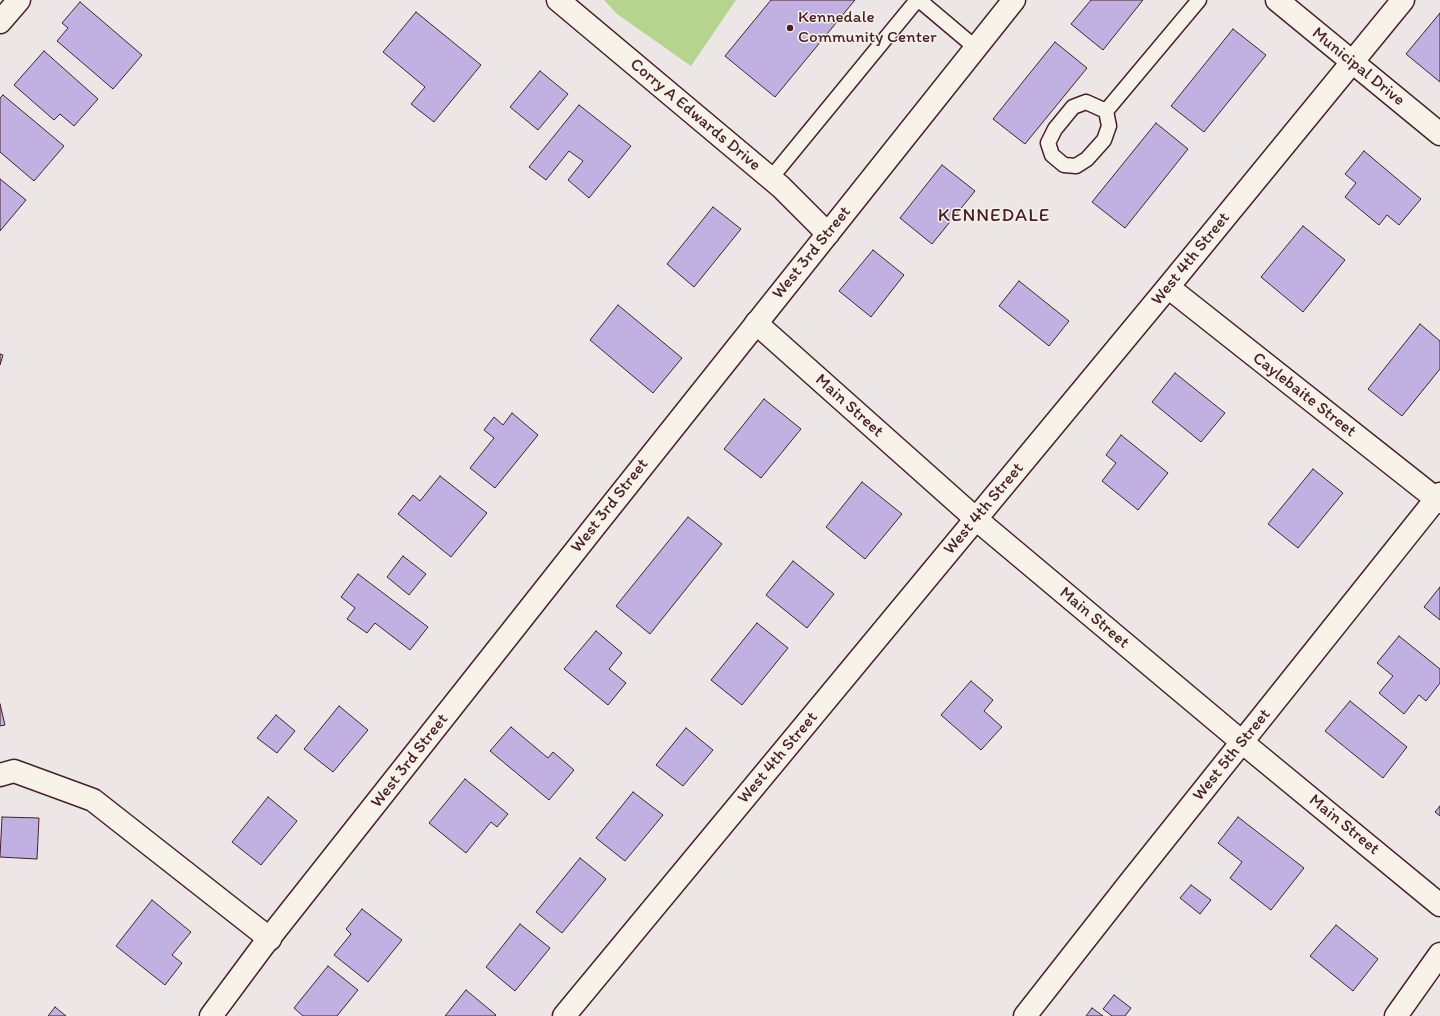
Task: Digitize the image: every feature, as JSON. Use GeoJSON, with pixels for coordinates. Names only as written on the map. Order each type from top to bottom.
{"type":"FeatureCollection","features":[{"type":"Feature","properties":{"kind":"street"},"geometry":{"type":"LineString","coordinates":[[0,22],[18,0]]}},
{"type":"Feature","properties":{"kind":"street","name":"Corry A Edwards Drive"},"geometry":{"type":"LineString","coordinates":[[558,0],[771,178],[828,234]]}},
{"type":"Feature","properties":{"kind":"street","name":"West 3rd Street"},"geometry":{"type":"LineString","coordinates":[[211,1016],[590,532],[1014,0]]}},
{"type":"Feature","properties":{"kind":"street","name":"Municipal Drive"},"geometry":{"type":"LineString","coordinates":[[1277,0],[1440,134]]}},
{"type":"Feature","properties":{"kind":"street","name":"West 4th Street"},"geometry":{"type":"LineString","coordinates":[[564,1016],[1168,288],[1403,0]]}},
{"type":"Feature","properties":{"kind":"street","name":"Caylebaite Street"},"geometry":{"type":"LineString","coordinates":[[1168,288],[1439,498]]}},
{"type":"Feature","properties":{"kind":"street","name":"Main Street"},"geometry":{"type":"LineString","coordinates":[[756,323],[976,519],[1242,742],[1440,905]]}},
{"type":"Feature","properties":{"kind":"street","name":"West 5th Street"},"geometry":{"type":"LineString","coordinates":[[1025,1016],[1242,742],[1439,498]]}},
{"type":"Feature","properties":{"kind":"street"},"geometry":{"type":"LineString","coordinates":[[0,775],[14,772],[93,800],[270,939]]}},
{"type":"Feature","properties":{"kind":"street"},"geometry":{"type":"LineString","coordinates":[[1396,1016],[1440,954]]}},
{"type":"Feature","properties":{"kind":"lane"},"geometry":{"type":"LineString","coordinates":[[771,178],[918,0],[976,48]]}},
{"type":"Feature","properties":{"kind":"lane"},"geometry":{"type":"LineString","coordinates":[[1106,111],[1199,0]]}},
{"type":"Feature","properties":{"kind":"lane"},"geometry":{"type":"LineString","coordinates":[[1086,102],[1106,111],[1109,126],[1104,140],[1087,159],[1076,166],[1064,165],[1052,155],[1048,143],[1055,129],[1073,107],[1086,102]]}},
{"type":"Feature","properties":{"kind":"green space"},"geometry":{"type":"Polygon","coordinates":[[[604,0],[736,0],[691,66],[617,14],[604,0]]]}},
{"type":"Feature","properties":{"kind":"building","name":"Kennedale Community Center"},"geometry":{"type":"Polygon","coordinates":[[[771,0],[855,0],[775,97],[725,56],[771,0]]]}},
{"type":"Feature","properties":{"kind":"building"},"geometry":{"type":"Polygon","coordinates":[[[1091,0],[1143,0],[1103,50],[1071,24],[1091,0]]]}},
{"type":"Feature","properties":{"kind":"building"},"geometry":{"type":"Polygon","coordinates":[[[80,2],[142,55],[113,89],[57,41],[68,28],[62,23],[80,2]]]}},
{"type":"Feature","properties":{"kind":"building"},"geometry":{"type":"Polygon","coordinates":[[[416,12],[481,65],[434,122],[411,104],[425,87],[383,52],[416,12]]]}},
{"type":"Feature","properties":{"kind":"building"},"geometry":{"type":"Polygon","coordinates":[[[1440,13],[1440,82],[1406,54],[1440,13]]]}},
{"type":"Feature","properties":{"kind":"building"},"geometry":{"type":"Polygon","coordinates":[[[1233,29],[1266,55],[1204,132],[1171,106],[1233,29]]]}},
{"type":"Feature","properties":{"kind":"building"},"geometry":{"type":"Polygon","coordinates":[[[1055,42],[1087,68],[1025,144],[993,119],[1055,42]]]}},
{"type":"Feature","properties":{"kind":"building"},"geometry":{"type":"Polygon","coordinates":[[[44,51],[98,99],[74,126],[60,114],[54,120],[14,85],[44,51]]]}},
{"type":"Feature","properties":{"kind":"building"},"geometry":{"type":"Polygon","coordinates":[[[540,71],[568,94],[538,130],[510,107],[540,71]]]}},
{"type":"Feature","properties":{"kind":"building"},"geometry":{"type":"Polygon","coordinates":[[[3,95],[64,146],[34,181],[0,152],[0,98],[3,95]]]}},
{"type":"Feature","properties":{"kind":"building"},"geometry":{"type":"Polygon","coordinates":[[[579,105],[631,146],[589,198],[568,180],[583,161],[569,151],[546,180],[529,167],[579,105]]]}},
{"type":"Feature","properties":{"kind":"building"},"geometry":{"type":"Polygon","coordinates":[[[1156,123],[1188,149],[1125,228],[1092,202],[1156,123]]]}},
{"type":"Feature","properties":{"kind":"building"},"geometry":{"type":"Polygon","coordinates":[[[1364,151],[1421,199],[1399,225],[1387,215],[1379,225],[1345,197],[1356,183],[1345,174],[1364,151]]]}},
{"type":"Feature","properties":{"kind":"building"},"geometry":{"type":"Polygon","coordinates":[[[942,165],[975,191],[932,244],[900,218],[942,165]]]}},
{"type":"Feature","properties":{"kind":"building"},"geometry":{"type":"Polygon","coordinates":[[[0,179],[26,200],[0,231],[0,179]]]}},
{"type":"Feature","properties":{"kind":"building"},"geometry":{"type":"Polygon","coordinates":[[[713,207],[741,229],[694,287],[667,264],[713,207]]]}},
{"type":"Feature","properties":{"kind":"building"},"geometry":{"type":"Polygon","coordinates":[[[1303,226],[1345,260],[1303,312],[1261,277],[1303,226]]]}},
{"type":"Feature","properties":{"kind":"building"},"geometry":{"type":"Polygon","coordinates":[[[873,250],[904,275],[871,317],[839,291],[873,250]]]}},
{"type":"Feature","properties":{"kind":"building"},"geometry":{"type":"Polygon","coordinates":[[[1019,281],[1069,321],[1049,346],[999,306],[1019,281]]]}},
{"type":"Feature","properties":{"kind":"building"},"geometry":{"type":"Polygon","coordinates":[[[618,305],[682,358],[653,393],[590,340],[618,305]]]}},
{"type":"Feature","properties":{"kind":"building"},"geometry":{"type":"Polygon","coordinates":[[[1420,324],[1440,341],[1440,369],[1402,416],[1368,389],[1420,324]]]}},
{"type":"Feature","properties":{"kind":"building"},"geometry":{"type":"Polygon","coordinates":[[[0,354],[3,355],[0,365],[0,354]]]}},
{"type":"Feature","properties":{"kind":"building"},"geometry":{"type":"Polygon","coordinates":[[[1175,373],[1225,413],[1201,442],[1152,402],[1175,373]]]}},
{"type":"Feature","properties":{"kind":"building"},"geometry":{"type":"Polygon","coordinates":[[[764,399],[801,429],[761,478],[724,449],[764,399]]]}},
{"type":"Feature","properties":{"kind":"building"},"geometry":{"type":"Polygon","coordinates":[[[512,413],[538,435],[495,488],[470,468],[494,438],[484,430],[494,417],[503,425],[512,413]]]}},
{"type":"Feature","properties":{"kind":"building"},"geometry":{"type":"Polygon","coordinates":[[[1121,435],[1168,473],[1138,510],[1102,481],[1116,463],[1106,455],[1121,435]]]}},
{"type":"Feature","properties":{"kind":"building"},"geometry":{"type":"Polygon","coordinates":[[[1313,469],[1343,493],[1298,548],[1268,524],[1313,469]]]}},
{"type":"Feature","properties":{"kind":"building"},"geometry":{"type":"Polygon","coordinates":[[[440,476],[487,513],[451,557],[398,514],[413,495],[420,501],[440,476]]]}},
{"type":"Feature","properties":{"kind":"building"},"geometry":{"type":"Polygon","coordinates":[[[862,482],[902,514],[865,559],[826,527],[862,482]]]}},
{"type":"Feature","properties":{"kind":"building"},"geometry":{"type":"Polygon","coordinates":[[[688,517],[722,544],[650,634],[616,606],[688,517]]]}},
{"type":"Feature","properties":{"kind":"building"},"geometry":{"type":"Polygon","coordinates":[[[403,556],[426,574],[409,595],[387,577],[403,556]]]}},
{"type":"Feature","properties":{"kind":"building"},"geometry":{"type":"Polygon","coordinates":[[[793,561],[834,594],[807,628],[766,595],[793,561]]]}},
{"type":"Feature","properties":{"kind":"building"},"geometry":{"type":"Polygon","coordinates":[[[358,574],[428,627],[410,650],[375,623],[367,633],[347,619],[355,608],[341,597],[358,574]]]}},
{"type":"Feature","properties":{"kind":"building"},"geometry":{"type":"Polygon","coordinates":[[[1440,587],[1440,620],[1424,607],[1440,587]]]}},
{"type":"Feature","properties":{"kind":"building"},"geometry":{"type":"Polygon","coordinates":[[[757,623],[788,648],[742,705],[711,680],[757,623]]]}},
{"type":"Feature","properties":{"kind":"building"},"geometry":{"type":"Polygon","coordinates":[[[596,631],[622,653],[609,669],[626,683],[608,705],[564,669],[596,631]]]}},
{"type":"Feature","properties":{"kind":"building"},"geometry":{"type":"Polygon","coordinates":[[[1399,636],[1440,669],[1440,683],[1426,701],[1419,695],[1404,714],[1379,693],[1393,676],[1377,663],[1399,636]]]}},
{"type":"Feature","properties":{"kind":"building"},"geometry":{"type":"Polygon","coordinates":[[[971,681],[993,700],[984,711],[1002,727],[981,750],[941,715],[971,681]]]}},
{"type":"Feature","properties":{"kind":"building"},"geometry":{"type":"Polygon","coordinates":[[[1350,701],[1407,747],[1383,778],[1325,731],[1350,701]]]}},
{"type":"Feature","properties":{"kind":"building"},"geometry":{"type":"Polygon","coordinates":[[[0,704],[5,725],[0,726],[0,704]]]}},
{"type":"Feature","properties":{"kind":"building"},"geometry":{"type":"Polygon","coordinates":[[[339,706],[368,730],[333,772],[304,749],[339,706]]]}},
{"type":"Feature","properties":{"kind":"building"},"geometry":{"type":"Polygon","coordinates":[[[276,715],[295,731],[277,753],[257,738],[276,715]]]}},
{"type":"Feature","properties":{"kind":"building"},"geometry":{"type":"Polygon","coordinates":[[[511,727],[548,758],[553,752],[574,770],[549,800],[490,751],[511,727]]]}},
{"type":"Feature","properties":{"kind":"building"},"geometry":{"type":"Polygon","coordinates":[[[686,728],[713,750],[683,786],[656,765],[686,728]]]}},
{"type":"Feature","properties":{"kind":"building"},"geometry":{"type":"Polygon","coordinates":[[[465,779],[508,814],[497,827],[491,822],[466,853],[429,823],[465,779]]]}},
{"type":"Feature","properties":{"kind":"building"},"geometry":{"type":"Polygon","coordinates":[[[633,792],[663,815],[625,861],[596,838],[633,792]]]}},
{"type":"Feature","properties":{"kind":"building"},"geometry":{"type":"Polygon","coordinates":[[[268,797],[297,821],[261,865],[232,842],[268,797]]]}},
{"type":"Feature","properties":{"kind":"building"},"geometry":{"type":"Polygon","coordinates":[[[1440,806],[1440,816],[1435,812],[1440,806]]]}},
{"type":"Feature","properties":{"kind":"building"},"geometry":{"type":"Polygon","coordinates":[[[2,817],[39,818],[37,859],[0,857],[2,817]]]}},
{"type":"Feature","properties":{"kind":"building"},"geometry":{"type":"Polygon","coordinates":[[[1238,817],[1304,868],[1271,910],[1230,878],[1242,862],[1218,843],[1238,817]]]}},
{"type":"Feature","properties":{"kind":"building"},"geometry":{"type":"Polygon","coordinates":[[[580,858],[606,879],[562,933],[536,912],[580,858]]]}},
{"type":"Feature","properties":{"kind":"building"},"geometry":{"type":"Polygon","coordinates":[[[1191,885],[1211,900],[1200,914],[1180,898],[1191,885]]]}},
{"type":"Feature","properties":{"kind":"building"},"geometry":{"type":"Polygon","coordinates":[[[152,900],[191,932],[172,955],[182,963],[165,985],[116,946],[152,900]]]}},
{"type":"Feature","properties":{"kind":"building"},"geometry":{"type":"Polygon","coordinates":[[[362,909],[402,940],[368,982],[334,955],[351,934],[346,929],[362,909]]]}},
{"type":"Feature","properties":{"kind":"building"},"geometry":{"type":"Polygon","coordinates":[[[520,924],[550,948],[515,991],[486,967],[520,924]]]}},
{"type":"Feature","properties":{"kind":"building"},"geometry":{"type":"Polygon","coordinates":[[[1336,925],[1378,959],[1353,991],[1310,956],[1336,925]]]}},
{"type":"Feature","properties":{"kind":"building"},"geometry":{"type":"Polygon","coordinates":[[[328,966],[358,990],[337,1016],[303,1016],[294,1008],[328,966]]]}},
{"type":"Feature","properties":{"kind":"building"},"geometry":{"type":"Polygon","coordinates":[[[466,990],[496,1015],[445,1016],[466,990]]]}},
{"type":"Feature","properties":{"kind":"building"},"geometry":{"type":"Polygon","coordinates":[[[1114,995],[1131,1008],[1125,1016],[1112,1016],[1103,1009],[1114,995]]]}},
{"type":"Feature","properties":{"kind":"building"},"geometry":{"type":"Polygon","coordinates":[[[55,1007],[66,1016],[48,1016],[55,1007]]]}},
{"type":"Feature","properties":{"kind":"building"},"geometry":{"type":"Polygon","coordinates":[[[1092,1008],[1103,1016],[1086,1016],[1092,1008]]]}},
{"type":"Feature","properties":{"kind":"place","name":"Kennedale Community Center"},"geometry":{"type":"Point","coordinates":[790,28]}},
{"type":"Feature","properties":{"kind":"district","name":"KENNEDALE"},"geometry":{"type":"Point","coordinates":[994,216]}}]}
